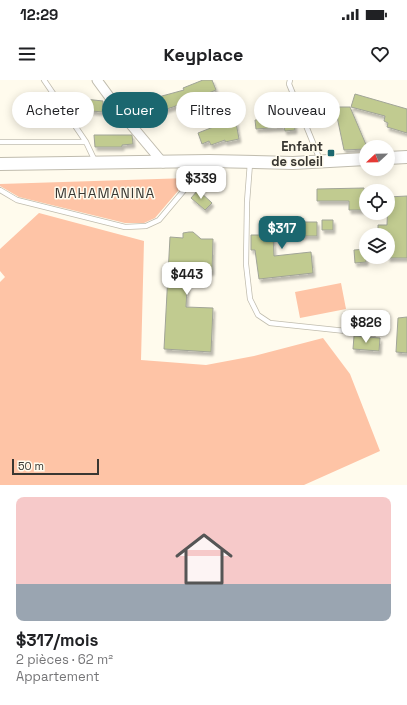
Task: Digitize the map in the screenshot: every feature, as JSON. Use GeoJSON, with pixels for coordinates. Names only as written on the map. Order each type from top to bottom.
{"type":"FeatureCollection","features":[{"type":"Feature","properties":{"kind":"street"},"geometry":{"type":"LineString","coordinates":[[96,80],[163,163]]}},
{"type":"Feature","properties":{"kind":"street"},"geometry":{"type":"LineString","coordinates":[[395,158],[407,157]]}},
{"type":"Feature","properties":{"kind":"street"},"geometry":{"type":"LineString","coordinates":[[0,164],[320,162],[359,159]]}},
{"type":"Feature","properties":{"kind":"lane"},"geometry":{"type":"LineString","coordinates":[[44,80],[86,142],[96,163]]}},
{"type":"Feature","properties":{"kind":"lane"},"geometry":{"type":"LineString","coordinates":[[290,80],[289,84],[320,162]]}},
{"type":"Feature","properties":{"kind":"lane"},"geometry":{"type":"LineString","coordinates":[[0,142],[86,142]]}},
{"type":"Feature","properties":{"kind":"lane"},"geometry":{"type":"LineString","coordinates":[[0,190],[17,200],[125,227],[146,226],[159,220],[209,162]]}},
{"type":"Feature","properties":{"kind":"lane"},"geometry":{"type":"LineString","coordinates":[[250,162],[247,202],[246,264],[250,300],[258,315],[270,323],[374,334]]}},
{"type":"Feature","properties":{"kind":"shaded area"},"geometry":{"type":"Polygon","coordinates":[[[189,178],[155,218],[144,223],[125,223],[19,197],[0,186],[0,184],[189,178]]]}},
{"type":"Feature","properties":{"kind":"shaded area"},"geometry":{"type":"Polygon","coordinates":[[[39,213],[144,241],[141,360],[206,365],[254,356],[323,338],[350,374],[380,451],[304,485],[0,485],[0,282],[5,277],[0,271],[0,249],[39,213]]]}},
{"type":"Feature","properties":{"kind":"shaded area"},"geometry":{"type":"Polygon","coordinates":[[[341,283],[346,309],[300,318],[295,292],[341,283]]]}},
{"type":"Feature","properties":{"kind":"building"},"geometry":{"type":"Polygon","coordinates":[[[203,80],[212,80],[216,90],[211,92],[177,92],[184,90],[183,88],[203,80]]]}},
{"type":"Feature","properties":{"kind":"building"},"geometry":{"type":"Polygon","coordinates":[[[176,92],[176,106],[168,109],[168,94],[176,92]]]}},
{"type":"Feature","properties":{"kind":"building"},"geometry":{"type":"Polygon","coordinates":[[[355,94],[407,109],[407,133],[387,127],[388,123],[384,121],[385,116],[351,107],[355,94]]]}},
{"type":"Feature","properties":{"kind":"building"},"geometry":{"type":"Polygon","coordinates":[[[94,100],[102,101],[102,112],[94,111],[94,100]]]}},
{"type":"Feature","properties":{"kind":"building"},"geometry":{"type":"Polygon","coordinates":[[[340,107],[350,107],[364,140],[359,140],[359,149],[344,150],[339,128],[340,107]]]}},
{"type":"Feature","properties":{"kind":"building"},"geometry":{"type":"Polygon","coordinates":[[[211,128],[237,128],[239,139],[225,142],[225,140],[211,145],[209,141],[202,144],[198,133],[211,128]]]}},
{"type":"Feature","properties":{"kind":"building"},"geometry":{"type":"Polygon","coordinates":[[[284,128],[295,128],[295,130],[285,131],[284,128]]]}},
{"type":"Feature","properties":{"kind":"building"},"geometry":{"type":"Polygon","coordinates":[[[94,135],[132,135],[133,144],[122,145],[122,147],[95,147],[94,135]]]}},
{"type":"Feature","properties":{"kind":"building"},"geometry":{"type":"Polygon","coordinates":[[[359,188],[359,210],[349,210],[349,201],[317,201],[317,189],[359,188]]]}},
{"type":"Feature","properties":{"kind":"building"},"geometry":{"type":"Polygon","coordinates":[[[198,190],[212,203],[205,210],[191,198],[198,190]]]}},
{"type":"Feature","properties":{"kind":"building"},"geometry":{"type":"Polygon","coordinates":[[[407,196],[407,258],[395,258],[395,228],[378,228],[378,225],[387,225],[387,220],[395,220],[395,197],[407,196]]]}},
{"type":"Feature","properties":{"kind":"building"},"geometry":{"type":"Polygon","coordinates":[[[322,220],[333,220],[333,230],[322,230],[322,220]]]}},
{"type":"Feature","properties":{"kind":"building"},"geometry":{"type":"Polygon","coordinates":[[[284,222],[317,222],[317,236],[273,236],[274,256],[311,252],[313,273],[259,279],[255,250],[251,250],[251,235],[260,235],[260,225],[284,222]]]}},
{"type":"Feature","properties":{"kind":"building"},"geometry":{"type":"Polygon","coordinates":[[[193,232],[201,239],[213,239],[212,272],[188,270],[186,307],[213,308],[211,352],[164,349],[170,237],[183,238],[183,233],[193,232]]]}},
{"type":"Feature","properties":{"kind":"building"},"geometry":{"type":"Polygon","coordinates":[[[354,250],[359,250],[359,263],[355,263],[354,250]]]}},
{"type":"Feature","properties":{"kind":"building"},"geometry":{"type":"Polygon","coordinates":[[[407,317],[407,353],[396,352],[398,318],[407,317]]]}},
{"type":"Feature","properties":{"kind":"building"},"geometry":{"type":"Polygon","coordinates":[[[354,336],[380,338],[379,351],[353,349],[354,336]]]}},
{"type":"Feature","properties":{"kind":"place","name":"Enfant de soleil"},"geometry":{"type":"Point","coordinates":[331,153]}},
{"type":"Feature","properties":{"kind":"district","name":"MAHAMANINA"},"geometry":{"type":"Point","coordinates":[105,193]}}]}
